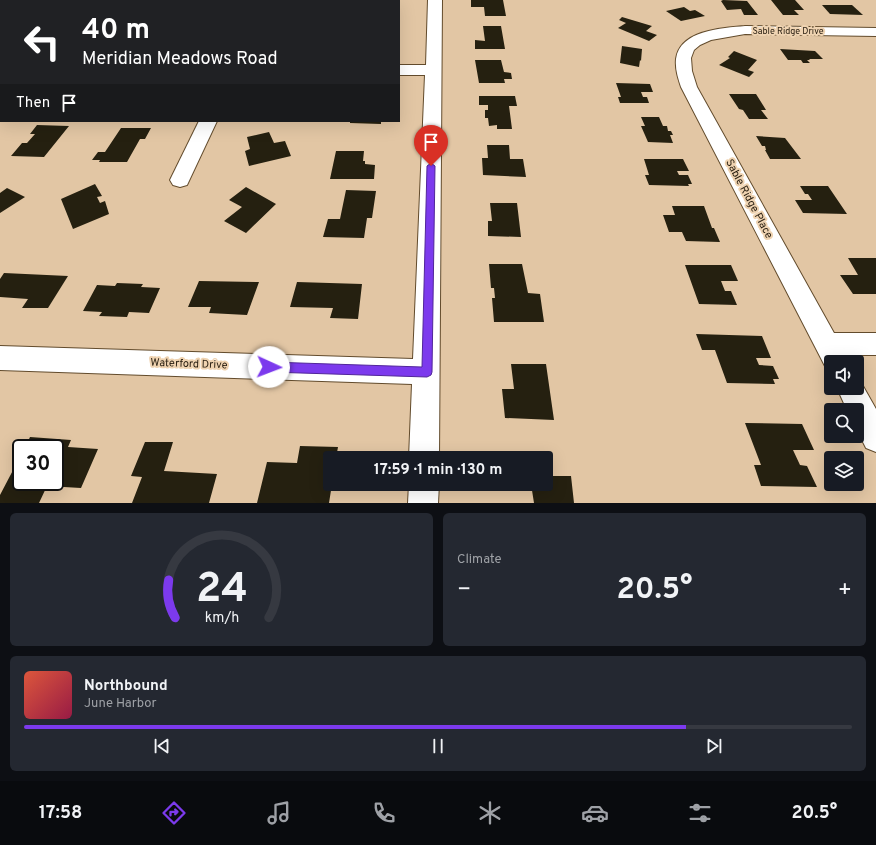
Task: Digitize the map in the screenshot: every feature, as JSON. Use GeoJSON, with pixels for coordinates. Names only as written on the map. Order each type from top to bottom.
{"type":"FeatureCollection","features":[{"type":"Feature","properties":{"kind":"street"},"geometry":{"type":"LineString","coordinates":[[424,451],[435,0]]}},
{"type":"Feature","properties":{"kind":"street","name":"Sable Ridge Drive"},"geometry":{"type":"LineString","coordinates":[[702,38],[725,32],[745,30],[876,32]]}},
{"type":"Feature","properties":{"kind":"street","name":"Sable Ridge Place"},"geometry":{"type":"LineString","coordinates":[[702,38],[692,44],[683,56],[686,80],[831,353]]}},
{"type":"Feature","properties":{"kind":"street"},"geometry":{"type":"LineString","coordinates":[[400,70],[433,70]]}},
{"type":"Feature","properties":{"kind":"street"},"geometry":{"type":"LineString","coordinates":[[180,180],[208,122]]}},
{"type":"Feature","properties":{"kind":"street"},"geometry":{"type":"LineString","coordinates":[[831,353],[876,344]]}},
{"type":"Feature","properties":{"kind":"street","name":"Waterford Drive"},"geometry":{"type":"LineString","coordinates":[[0,358],[427,372]]}},
{"type":"Feature","properties":{"kind":"street"},"geometry":{"type":"LineString","coordinates":[[854,395],[876,438]]}},
{"type":"Feature","properties":{"kind":"street"},"geometry":{"type":"LineString","coordinates":[[423,503],[424,491]]}},
{"type":"Feature","properties":{"kind":"building"},"geometry":{"type":"Polygon","coordinates":[[[471,0],[503,0],[506,16],[485,16],[484,7],[471,7],[471,0]]]}},
{"type":"Feature","properties":{"kind":"building"},"geometry":{"type":"Polygon","coordinates":[[[771,0],[795,0],[804,10],[794,10],[799,15],[783,15],[771,0]]]}},
{"type":"Feature","properties":{"kind":"building"},"geometry":{"type":"Polygon","coordinates":[[[721,1],[747,1],[758,15],[744,15],[741,9],[727,10],[721,1]]]}},
{"type":"Feature","properties":{"kind":"building"},"geometry":{"type":"Polygon","coordinates":[[[822,5],[852,5],[863,15],[830,14],[822,5]]]}},
{"type":"Feature","properties":{"kind":"building"},"geometry":{"type":"Polygon","coordinates":[[[684,7],[690,11],[695,10],[705,16],[681,21],[666,11],[684,7]]]}},
{"type":"Feature","properties":{"kind":"building"},"geometry":{"type":"Polygon","coordinates":[[[622,17],[652,26],[646,31],[657,35],[649,41],[618,28],[626,23],[619,20],[622,17]]]}},
{"type":"Feature","properties":{"kind":"building"},"geometry":{"type":"Polygon","coordinates":[[[483,26],[501,26],[505,49],[475,49],[475,40],[485,41],[483,26]]]}},
{"type":"Feature","properties":{"kind":"building"},"geometry":{"type":"Polygon","coordinates":[[[622,46],[642,49],[639,67],[620,63],[622,46]]]}},
{"type":"Feature","properties":{"kind":"building"},"geometry":{"type":"Polygon","coordinates":[[[780,49],[815,51],[823,59],[807,60],[810,63],[803,63],[801,60],[788,60],[780,49]]]}},
{"type":"Feature","properties":{"kind":"building"},"geometry":{"type":"Polygon","coordinates":[[[734,51],[757,60],[748,70],[754,72],[749,77],[719,65],[730,58],[728,57],[734,51]]]}},
{"type":"Feature","properties":{"kind":"building"},"geometry":{"type":"Polygon","coordinates":[[[475,60],[501,60],[504,72],[511,73],[512,79],[504,79],[505,83],[479,83],[475,60]]]}},
{"type":"Feature","properties":{"kind":"building"},"geometry":{"type":"Polygon","coordinates":[[[616,83],[650,84],[653,92],[641,92],[643,97],[647,97],[649,103],[620,103],[618,97],[621,97],[616,83]]]}},
{"type":"Feature","properties":{"kind":"building"},"geometry":{"type":"Polygon","coordinates":[[[729,94],[756,94],[766,110],[761,110],[768,119],[749,119],[743,110],[739,109],[729,94]]]}},
{"type":"Feature","properties":{"kind":"building"},"geometry":{"type":"Polygon","coordinates":[[[479,96],[515,96],[517,106],[509,106],[512,129],[497,129],[497,125],[489,126],[488,118],[485,118],[485,110],[488,110],[488,105],[479,105],[479,96]]]}},
{"type":"Feature","properties":{"kind":"building"},"geometry":{"type":"Polygon","coordinates":[[[641,117],[659,117],[663,126],[667,126],[668,131],[671,131],[673,135],[670,135],[673,143],[648,142],[641,126],[645,126],[641,117]]]}},
{"type":"Feature","properties":{"kind":"building"},"geometry":{"type":"Polygon","coordinates":[[[381,122],[381,124],[350,123],[381,122]]]}},
{"type":"Feature","properties":{"kind":"building"},"geometry":{"type":"Polygon","coordinates":[[[37,125],[69,126],[44,157],[11,156],[22,143],[27,143],[35,134],[30,134],[37,125]]]}},
{"type":"Feature","properties":{"kind":"building"},"geometry":{"type":"Polygon","coordinates":[[[121,128],[151,128],[145,139],[140,139],[127,162],[99,162],[100,160],[92,160],[98,152],[105,152],[121,128]]]}},
{"type":"Feature","properties":{"kind":"building"},"geometry":{"type":"Polygon","coordinates":[[[269,132],[274,143],[285,141],[291,156],[249,166],[245,151],[250,149],[247,137],[269,132]]]}},
{"type":"Feature","properties":{"kind":"building"},"geometry":{"type":"Polygon","coordinates":[[[756,136],[785,138],[801,159],[770,159],[765,150],[765,146],[762,146],[756,136]]]}},
{"type":"Feature","properties":{"kind":"building"},"geometry":{"type":"Polygon","coordinates":[[[487,145],[509,145],[510,159],[523,159],[526,177],[483,175],[482,158],[488,158],[487,145]]]}},
{"type":"Feature","properties":{"kind":"building"},"geometry":{"type":"Polygon","coordinates":[[[336,151],[364,151],[363,161],[365,161],[365,164],[375,165],[374,179],[330,179],[336,151]]]}},
{"type":"Feature","properties":{"kind":"building"},"geometry":{"type":"Polygon","coordinates":[[[644,159],[683,159],[689,171],[677,171],[679,175],[688,175],[692,184],[688,184],[689,186],[649,185],[645,175],[649,175],[644,159]]]}},
{"type":"Feature","properties":{"kind":"building"},"geometry":{"type":"Polygon","coordinates":[[[95,184],[102,196],[97,197],[100,203],[105,201],[109,214],[73,229],[61,199],[95,184]]]}},
{"type":"Feature","properties":{"kind":"building"},"geometry":{"type":"Polygon","coordinates":[[[800,186],[828,186],[847,214],[803,213],[795,200],[812,200],[808,194],[805,194],[800,186]]]}},
{"type":"Feature","properties":{"kind":"building"},"geometry":{"type":"Polygon","coordinates":[[[246,187],[276,204],[246,233],[224,221],[242,207],[229,200],[246,187]]]}},
{"type":"Feature","properties":{"kind":"building"},"geometry":{"type":"Polygon","coordinates":[[[7,188],[25,197],[0,213],[0,193],[7,188]]]}},
{"type":"Feature","properties":{"kind":"building"},"geometry":{"type":"Polygon","coordinates":[[[346,190],[376,191],[372,218],[367,218],[364,238],[323,237],[328,219],[340,219],[346,190]]]}},
{"type":"Feature","properties":{"kind":"building"},"geometry":{"type":"Polygon","coordinates":[[[490,203],[517,203],[521,237],[488,236],[488,221],[492,221],[490,203]]]}},
{"type":"Feature","properties":{"kind":"building"},"geometry":{"type":"Polygon","coordinates":[[[672,206],[704,206],[712,228],[714,228],[720,242],[686,241],[682,232],[669,232],[663,215],[675,215],[672,206]]]}},
{"type":"Feature","properties":{"kind":"building"},"geometry":{"type":"Polygon","coordinates":[[[848,258],[876,258],[876,294],[853,294],[840,275],[858,275],[848,258]]]}},
{"type":"Feature","properties":{"kind":"building"},"geometry":{"type":"Polygon","coordinates":[[[489,264],[522,264],[528,293],[540,294],[544,322],[494,322],[492,298],[495,298],[494,288],[491,288],[489,264]]]}},
{"type":"Feature","properties":{"kind":"building"},"geometry":{"type":"Polygon","coordinates":[[[685,265],[731,265],[738,281],[721,281],[725,291],[731,291],[737,305],[699,304],[685,265]]]}},
{"type":"Feature","properties":{"kind":"building"},"geometry":{"type":"Polygon","coordinates":[[[4,273],[68,276],[48,308],[22,308],[28,299],[0,297],[0,279],[4,273]]]}},
{"type":"Feature","properties":{"kind":"building"},"geometry":{"type":"Polygon","coordinates":[[[199,281],[259,282],[247,315],[209,313],[211,307],[188,307],[199,281]]]}},
{"type":"Feature","properties":{"kind":"building"},"geometry":{"type":"Polygon","coordinates":[[[297,282],[362,284],[358,319],[330,318],[333,308],[290,307],[297,282]]]}},
{"type":"Feature","properties":{"kind":"building"},"geometry":{"type":"Polygon","coordinates":[[[117,283],[143,284],[141,287],[160,288],[149,313],[129,312],[127,317],[99,316],[102,312],[83,311],[97,285],[115,286],[117,283]]]}},
{"type":"Feature","properties":{"kind":"building"},"geometry":{"type":"Polygon","coordinates":[[[696,334],[762,336],[771,358],[756,358],[759,365],[773,366],[779,379],[773,379],[775,384],[727,383],[715,350],[702,350],[696,334]]]}},
{"type":"Feature","properties":{"kind":"building"},"geometry":{"type":"Polygon","coordinates":[[[511,364],[546,364],[554,420],[505,418],[502,389],[514,389],[511,364]]]}},
{"type":"Feature","properties":{"kind":"building"},"geometry":{"type":"Polygon","coordinates":[[[745,423],[802,424],[814,450],[793,450],[800,465],[807,466],[817,487],[761,486],[754,465],[761,465],[745,423]]]}},
{"type":"Feature","properties":{"kind":"building"},"geometry":{"type":"Polygon","coordinates":[[[30,437],[57,439],[29,439],[30,437]]]}},
{"type":"Feature","properties":{"kind":"building"},"geometry":{"type":"Polygon","coordinates":[[[64,439],[71,440],[68,447],[98,449],[81,488],[64,487],[64,439]]]}},
{"type":"Feature","properties":{"kind":"building"},"geometry":{"type":"Polygon","coordinates":[[[145,442],[173,442],[164,471],[217,474],[209,503],[132,503],[142,477],[131,476],[145,442]]]}},
{"type":"Feature","properties":{"kind":"building"},"geometry":{"type":"Polygon","coordinates":[[[300,446],[338,447],[337,451],[323,451],[323,491],[331,491],[329,503],[257,503],[267,462],[297,463],[300,446]]]}},
{"type":"Feature","properties":{"kind":"building"},"geometry":{"type":"Polygon","coordinates":[[[12,472],[12,491],[45,491],[39,503],[0,503],[0,495],[12,472]]]}},
{"type":"Feature","properties":{"kind":"building"},"geometry":{"type":"Polygon","coordinates":[[[553,476],[571,476],[574,503],[534,503],[532,491],[553,491],[553,476]]]}},
{"type":"Feature","properties":{"kind":"route"},"geometry":{"type":"LineString","coordinates":[[269,367],[427,372],[431,166]]}}]}
